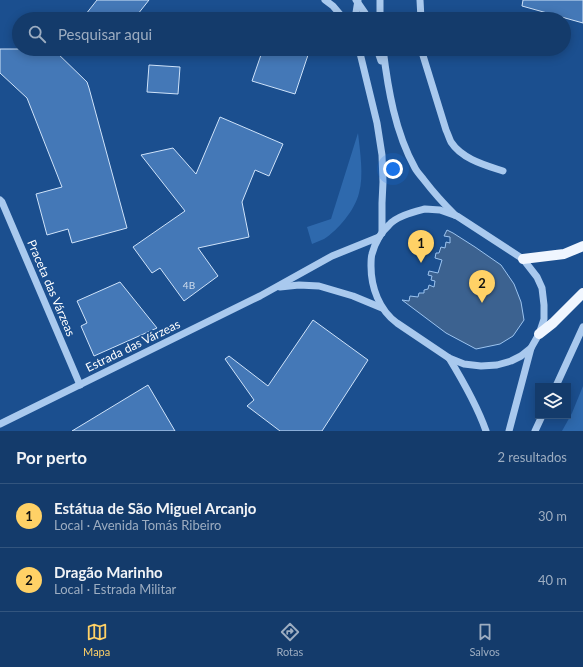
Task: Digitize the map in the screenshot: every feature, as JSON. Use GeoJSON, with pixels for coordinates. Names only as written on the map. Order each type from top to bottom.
{"type":"FeatureCollection","features":[{"type":"Feature","properties":{"kind":"main road"},"geometry":{"type":"LineString","coordinates":[[523,259],[564,254],[583,246]]}},
{"type":"Feature","properties":{"kind":"main road"},"geometry":{"type":"LineString","coordinates":[[539,334],[553,323],[583,293]]}},
{"type":"Feature","properties":{"kind":"street"},"geometry":{"type":"LineString","coordinates":[[325,0],[338,12]]}},
{"type":"Feature","properties":{"kind":"street"},"geometry":{"type":"LineString","coordinates":[[356,12],[357,0]]}},
{"type":"Feature","properties":{"kind":"street"},"geometry":{"type":"LineString","coordinates":[[357,0],[363,12]]}},
{"type":"Feature","properties":{"kind":"street"},"geometry":{"type":"LineString","coordinates":[[380,0],[380,12]]}},
{"type":"Feature","properties":{"kind":"street"},"geometry":{"type":"LineString","coordinates":[[420,0],[421,12]]}},
{"type":"Feature","properties":{"kind":"street"},"geometry":{"type":"LineString","coordinates":[[360,56],[382,155],[383,182],[380,235]]}},
{"type":"Feature","properties":{"kind":"street"},"geometry":{"type":"LineString","coordinates":[[380,56],[387,77]]}},
{"type":"Feature","properties":{"kind":"street"},"geometry":{"type":"LineString","coordinates":[[384,56],[393,108],[404,145],[415,169],[445,205],[457,216],[523,259],[537,277],[542,288],[544,319],[539,334],[531,348],[509,431]]}},
{"type":"Feature","properties":{"kind":"street"},"geometry":{"type":"LineString","coordinates":[[423,56],[446,130],[452,143],[462,153],[474,160],[503,171]]}},
{"type":"Feature","properties":{"kind":"street","name":"Praceta das Várzeas"},"geometry":{"type":"LineString","coordinates":[[0,200],[80,385]]}},
{"type":"Feature","properties":{"kind":"street"},"geometry":{"type":"LineString","coordinates":[[457,216],[440,210],[425,210],[407,214],[389,224],[380,235],[372,255],[371,274],[375,292],[382,308],[390,317],[449,358],[464,364],[481,366],[497,365],[511,361],[521,356],[531,348]]}},
{"type":"Feature","properties":{"kind":"street","name":"Estrada das Várzeas"},"geometry":{"type":"LineString","coordinates":[[0,424],[275,288],[332,256],[380,235]]}},
{"type":"Feature","properties":{"kind":"street","name":"Estrada das Várzeas"},"geometry":{"type":"LineString","coordinates":[[275,288],[299,285],[319,286],[353,296],[382,308]]}},
{"type":"Feature","properties":{"kind":"street"},"geometry":{"type":"LineString","coordinates":[[557,383],[583,327]]}},
{"type":"Feature","properties":{"kind":"street"},"geometry":{"type":"LineString","coordinates":[[449,358],[477,408],[486,431]]}},
{"type":"Feature","properties":{"kind":"street"},"geometry":{"type":"LineString","coordinates":[[535,431],[541,419]]}},
{"type":"Feature","properties":{"kind":"street"},"geometry":{"type":"LineString","coordinates":[[0,424],[5,431]]}},
{"type":"Feature","properties":{"kind":"shaded area"},"geometry":{"type":"Polygon","coordinates":[[[358,133],[361,155],[361,179],[357,199],[350,213],[335,230],[324,239],[312,244],[307,227],[331,219],[358,133]]]}},
{"type":"Feature","properties":{"kind":"shaded area"},"geometry":{"type":"Polygon","coordinates":[[[447,230],[501,265],[514,284],[521,302],[524,320],[513,336],[500,344],[476,349],[446,333],[402,300],[409,301],[410,296],[418,297],[419,293],[424,293],[424,290],[428,289],[429,285],[434,287],[435,281],[431,280],[432,276],[428,275],[429,271],[438,273],[442,260],[435,258],[436,253],[439,253],[441,247],[445,248],[446,242],[450,243],[450,237],[444,236],[447,230]]]}},
{"type":"Feature","properties":{"kind":"shaded area"},"geometry":{"type":"Polygon","coordinates":[[[583,386],[583,431],[562,431],[569,419],[571,419],[583,386]]]}},
{"type":"Feature","properties":{"kind":"building"},"geometry":{"type":"Polygon","coordinates":[[[97,0],[149,0],[140,12],[88,12],[97,0]]]}},
{"type":"Feature","properties":{"kind":"building"},"geometry":{"type":"Polygon","coordinates":[[[523,0],[583,0],[583,23],[571,20],[571,12],[544,12],[522,6],[523,0]]]}},
{"type":"Feature","properties":{"kind":"building"},"geometry":{"type":"Polygon","coordinates":[[[0,49],[12,49],[12,56],[60,56],[87,82],[127,228],[72,243],[68,229],[47,235],[36,194],[62,187],[27,98],[0,73],[0,49]]]}},
{"type":"Feature","properties":{"kind":"building"},"geometry":{"type":"Polygon","coordinates":[[[261,56],[308,56],[295,94],[252,81],[261,56]]]}},
{"type":"Feature","properties":{"kind":"building"},"geometry":{"type":"Polygon","coordinates":[[[149,65],[180,67],[178,94],[147,92],[149,65]]]}},
{"type":"Feature","properties":{"kind":"building"},"geometry":{"type":"Polygon","coordinates":[[[220,117],[283,144],[269,176],[255,170],[242,202],[249,237],[198,248],[218,276],[184,301],[160,268],[152,273],[133,247],[185,211],[141,155],[173,148],[196,174],[220,117]]]}},
{"type":"Feature","properties":{"kind":"building"},"geometry":{"type":"Polygon","coordinates":[[[120,282],[157,328],[94,356],[81,326],[87,323],[77,301],[120,282]]]}},
{"type":"Feature","properties":{"kind":"building"},"geometry":{"type":"Polygon","coordinates":[[[313,320],[368,360],[322,431],[280,431],[247,406],[254,400],[225,359],[229,356],[268,386],[313,320]]]}},
{"type":"Feature","properties":{"kind":"building"},"geometry":{"type":"Polygon","coordinates":[[[148,385],[175,431],[72,431],[148,385]]]}},
{"type":"Feature","properties":{"kind":"place","name":"Estátua de São Miguel Arcanjo"},"geometry":{"type":"Point","coordinates":[421,263]}},
{"type":"Feature","properties":{"kind":"place","name":"Dragão Marinho"},"geometry":{"type":"Point","coordinates":[482,303]}}]}
